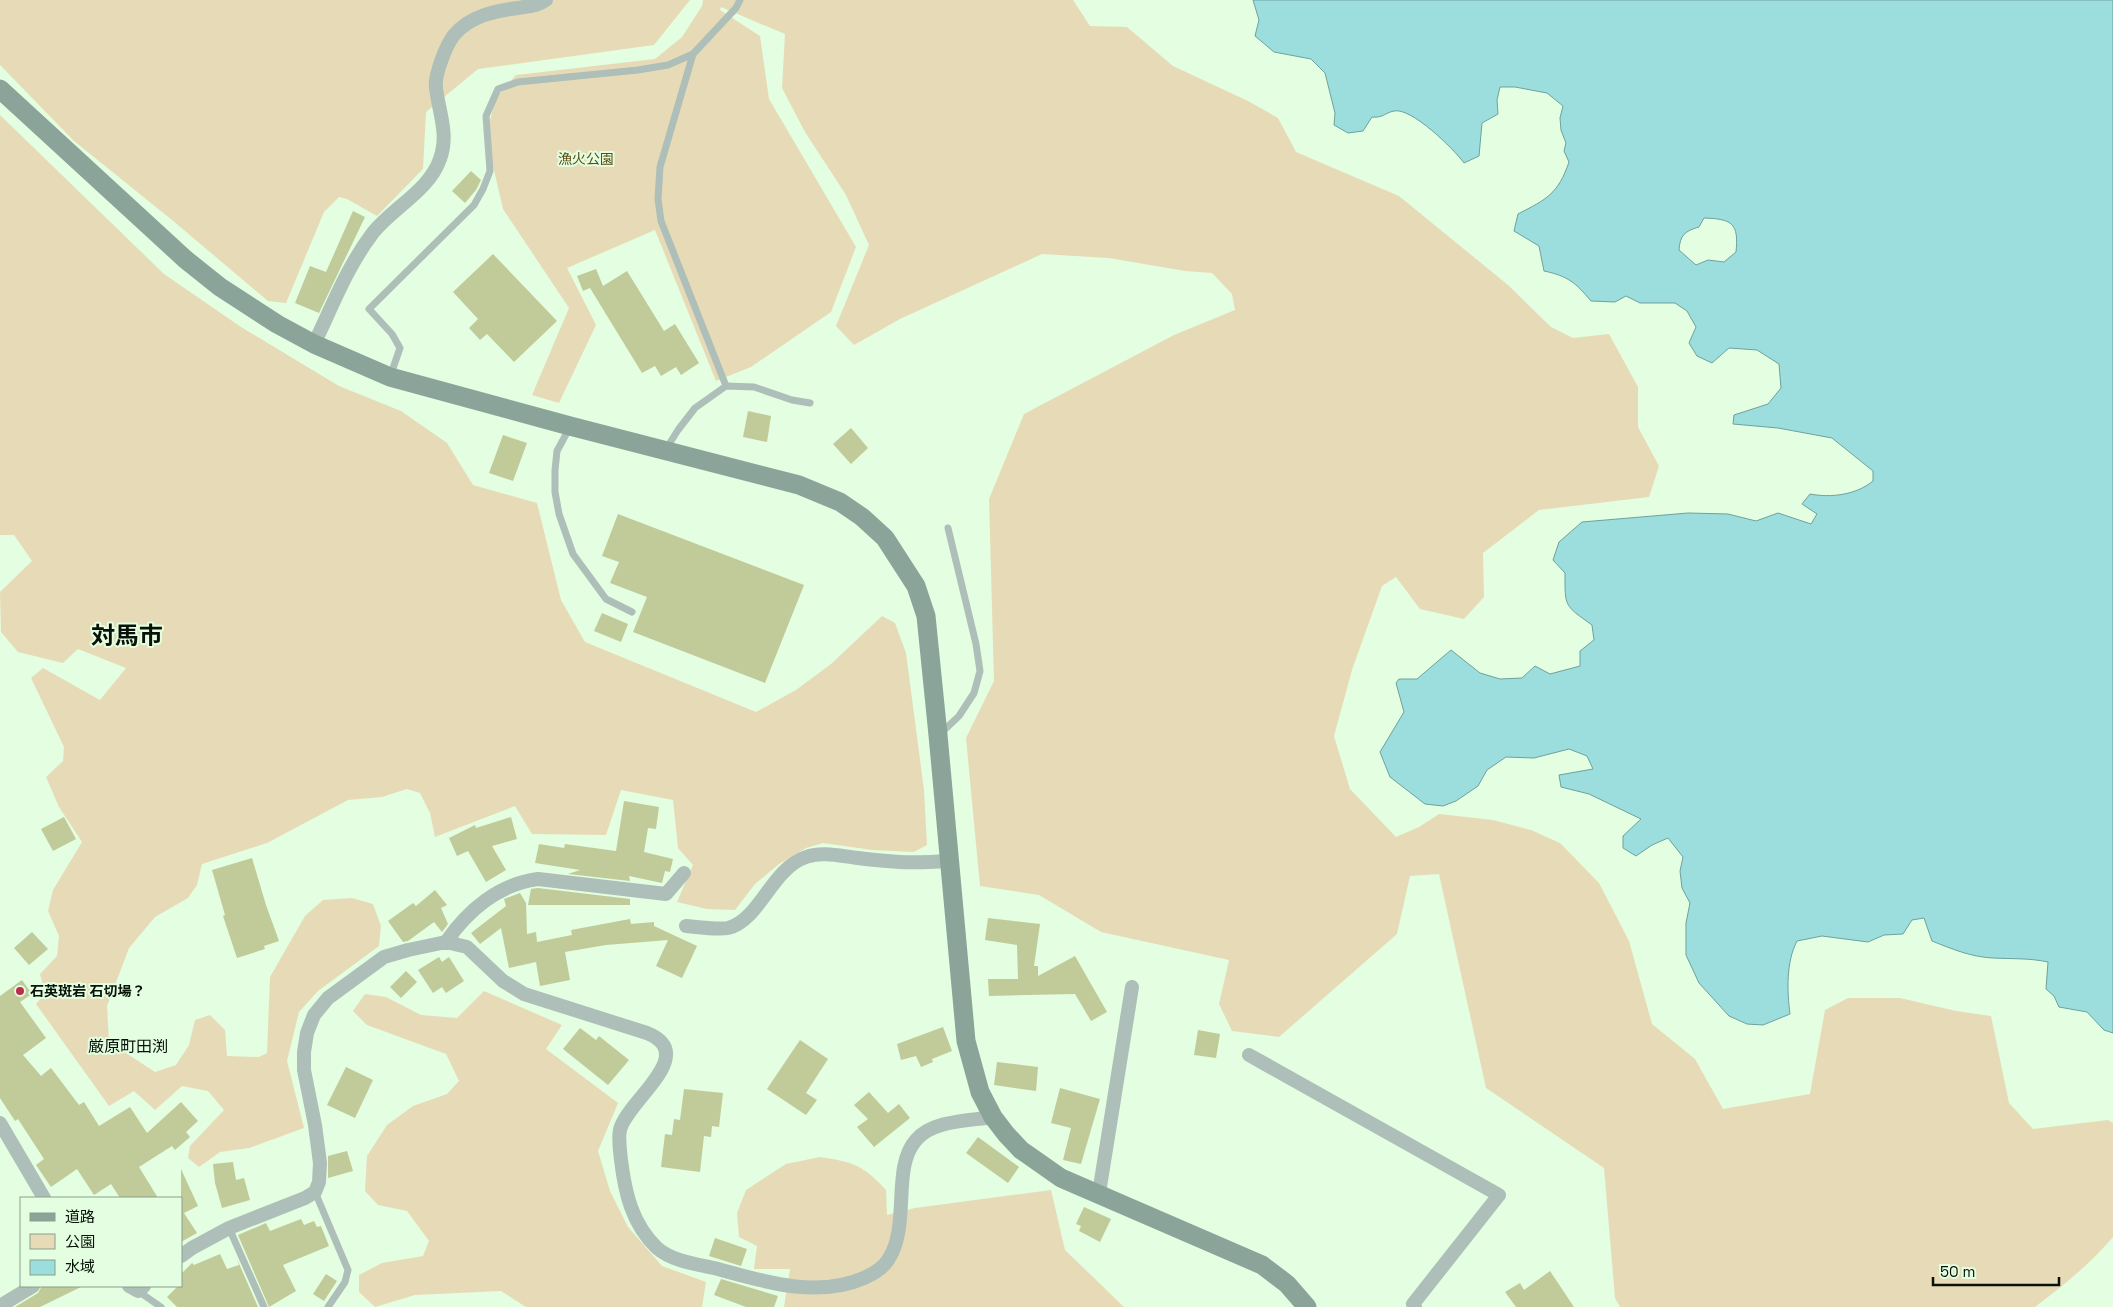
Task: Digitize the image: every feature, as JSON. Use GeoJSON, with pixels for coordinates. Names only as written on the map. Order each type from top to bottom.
{"type":"FeatureCollection","features":[{"type":"Feature","properties":{"kind":"street"},"geometry":{"type":"LineString","coordinates":[[314,344],[352,263],[373,232],[427,181],[440,159],[445,134],[435,86],[443,56],[453,36],[474,17],[540,4],[546,0]]}},
{"type":"Feature","properties":{"kind":"street"},"geometry":{"type":"LineString","coordinates":[[0,90],[192,265],[220,288],[268,319],[314,344],[390,377],[799,485],[840,502],[862,516],[885,538],[916,586],[926,616],[966,1042],[980,1092],[994,1117],[1011,1139],[1039,1164],[1061,1178],[1262,1265],[1287,1284],[1307,1307]]}},
{"type":"Feature","properties":{"kind":"street"},"geometry":{"type":"LineString","coordinates":[[686,926],[728,928],[741,921],[758,906],[772,883],[786,869],[803,858],[816,854],[902,862],[950,861]]}},
{"type":"Feature","properties":{"kind":"street"},"geometry":{"type":"LineString","coordinates":[[446,942],[456,928],[480,904],[506,887],[522,881],[538,879],[666,894],[684,873]]}},
{"type":"Feature","properties":{"kind":"street"},"geometry":{"type":"LineString","coordinates":[[182,1255],[229,1228],[305,1198],[315,1192],[319,1182],[320,1163],[315,1125],[304,1070],[307,1033],[314,1015],[335,992],[384,957],[446,942],[467,947],[503,980],[524,994],[647,1033],[655,1036],[664,1046],[667,1055],[665,1063],[659,1076],[626,1117],[620,1129],[620,1148],[627,1197],[632,1213],[642,1232],[658,1249],[673,1258],[757,1280],[814,1289],[857,1281],[873,1274],[888,1261],[896,1245],[904,1170],[909,1150],[915,1141],[925,1132],[948,1124],[994,1117]]}},
{"type":"Feature","properties":{"kind":"street"},"geometry":{"type":"LineString","coordinates":[[1099,1194],[1132,988]]}},
{"type":"Feature","properties":{"kind":"street"},"geometry":{"type":"LineString","coordinates":[[1249,1055],[1499,1195],[1413,1304],[1415,1307]]}},
{"type":"Feature","properties":{"kind":"street"},"geometry":{"type":"LineString","coordinates":[[0,1123],[43,1197]]}},
{"type":"Feature","properties":{"kind":"street"},"geometry":{"type":"LineString","coordinates":[[0,1306],[31,1287]]}},
{"type":"Feature","properties":{"kind":"lane"},"geometry":{"type":"LineString","coordinates":[[390,377],[400,348],[392,334],[369,309],[474,205],[483,190],[490,170],[486,116],[498,89],[518,82],[668,66],[693,54],[736,8],[740,0]]}},
{"type":"Feature","properties":{"kind":"lane"},"geometry":{"type":"LineString","coordinates":[[693,54],[660,166],[658,198],[662,221],[726,386]]}},
{"type":"Feature","properties":{"kind":"lane"},"geometry":{"type":"LineString","coordinates":[[666,450],[695,408],[726,386],[754,387],[810,403]]}},
{"type":"Feature","properties":{"kind":"lane"},"geometry":{"type":"LineString","coordinates":[[570,426],[557,451],[555,492],[559,514],[573,554],[606,599],[632,612]]}},
{"type":"Feature","properties":{"kind":"lane"},"geometry":{"type":"LineString","coordinates":[[938,735],[959,716],[974,693],[980,671],[976,644],[948,528]]}},
{"type":"Feature","properties":{"kind":"lane"},"geometry":{"type":"LineString","coordinates":[[315,1192],[348,1270],[346,1282],[328,1307]]}},
{"type":"Feature","properties":{"kind":"lane"},"geometry":{"type":"LineString","coordinates":[[229,1228],[264,1307]]}},
{"type":"Feature","properties":{"kind":"lane"},"geometry":{"type":"LineString","coordinates":[[137,1287],[161,1307]]}},
{"type":"Feature","properties":{"kind":"green space"},"geometry":{"type":"Polygon","coordinates":[[[0,0],[690,0],[654,45],[478,69],[426,112],[423,169],[377,216],[347,199],[339,197],[324,212],[286,303],[268,301],[74,141],[0,65],[0,0]]]}},
{"type":"Feature","properties":{"kind":"green space","name":"漁火公園"},"geometry":{"type":"Polygon","coordinates":[[[703,0],[1073,0],[1090,26],[1127,27],[1173,66],[1248,101],[1278,118],[1296,152],[1399,196],[1508,285],[1551,327],[1573,338],[1609,334],[1638,387],[1638,427],[1659,466],[1649,497],[1539,510],[1483,553],[1484,597],[1464,619],[1420,609],[1396,577],[1382,586],[1352,670],[1334,736],[1350,789],[1396,837],[1419,827],[1439,814],[1493,820],[1531,830],[1560,843],[1599,883],[1629,941],[1652,1024],[1695,1059],[1723,1109],[1810,1094],[1825,1010],[1848,998],[1900,998],[1956,1011],[1991,1016],[2009,1103],[2033,1129],[2108,1120],[2113,1123],[2113,1237],[2076,1274],[2035,1307],[1620,1307],[1615,1298],[1604,1168],[1486,1088],[1439,874],[1410,876],[1397,934],[1279,1037],[1232,1031],[1219,1004],[1229,960],[1101,932],[1039,895],[980,886],[966,738],[994,681],[989,499],[1024,414],[1174,335],[1235,310],[1232,294],[1212,273],[1185,271],[1109,258],[1042,254],[900,319],[854,345],[836,326],[869,245],[846,195],[805,132],[782,88],[785,34],[721,7],[720,10],[760,36],[769,99],[856,247],[831,312],[751,367],[716,381],[655,230],[567,268],[596,325],[559,403],[532,395],[569,308],[503,209],[490,153],[490,120],[496,98],[516,75],[655,59],[682,37],[702,6],[703,0]]]}},
{"type":"Feature","properties":{"kind":"green space"},"geometry":{"type":"Polygon","coordinates":[[[0,115],[164,274],[241,327],[339,386],[401,411],[447,443],[473,485],[537,503],[561,600],[585,642],[756,712],[796,690],[831,664],[882,616],[895,623],[906,653],[924,790],[927,845],[914,852],[872,850],[823,843],[806,848],[779,864],[755,884],[735,910],[707,909],[677,902],[693,865],[678,848],[673,800],[621,790],[606,835],[532,834],[515,806],[435,837],[430,813],[420,793],[407,789],[382,797],[348,800],[267,843],[202,864],[197,885],[188,898],[155,917],[129,948],[107,1006],[109,1042],[155,1072],[176,1065],[189,1045],[195,1020],[210,1015],[225,1030],[227,1056],[259,1057],[267,1053],[270,977],[305,916],[323,900],[352,898],[373,904],[381,926],[379,946],[318,991],[299,1012],[287,1061],[304,1128],[249,1148],[220,1152],[199,1167],[188,1158],[190,1146],[224,1110],[208,1091],[182,1086],[155,1110],[134,1091],[109,1106],[36,1004],[45,993],[40,974],[57,956],[59,936],[48,911],[53,890],[82,842],[59,807],[46,777],[63,761],[64,747],[31,678],[43,668],[100,700],[126,668],[78,649],[63,663],[18,652],[1,632],[0,592],[32,561],[14,535],[0,535],[0,115]]]}},
{"type":"Feature","properties":{"kind":"green space"},"geometry":{"type":"Polygon","coordinates":[[[484,991],[562,1025],[546,1049],[618,1103],[598,1151],[610,1191],[628,1227],[662,1266],[706,1282],[702,1307],[526,1307],[501,1291],[415,1295],[375,1307],[359,1292],[359,1275],[382,1263],[423,1256],[429,1241],[407,1211],[378,1205],[365,1191],[367,1156],[387,1125],[413,1106],[447,1094],[459,1081],[446,1054],[367,1025],[353,1011],[365,994],[386,997],[421,1015],[457,1018],[484,991]]]}},
{"type":"Feature","properties":{"kind":"green space"},"geometry":{"type":"Polygon","coordinates":[[[820,1157],[849,1163],[871,1175],[886,1190],[887,1215],[915,1208],[1051,1190],[1065,1250],[1124,1307],[784,1307],[790,1269],[754,1269],[757,1246],[739,1237],[737,1213],[746,1190],[786,1164],[820,1157]]]}},
{"type":"Feature","properties":{"kind":"water"},"geometry":{"type":"Polygon","coordinates":[[[1253,0],[2113,0],[2113,1033],[2104,1030],[2087,1012],[2059,1007],[2054,996],[2046,989],[2048,962],[1985,957],[1954,950],[1932,941],[1924,918],[1912,920],[1903,934],[1884,935],[1868,942],[1822,936],[1797,941],[1793,949],[1788,977],[1790,1014],[1763,1025],[1747,1024],[1729,1016],[1699,983],[1686,955],[1686,923],[1690,903],[1682,888],[1680,871],[1683,857],[1668,838],[1652,845],[1636,856],[1623,848],[1623,836],[1641,819],[1589,794],[1561,787],[1559,775],[1593,769],[1587,756],[1569,749],[1534,758],[1506,757],[1487,770],[1478,786],[1456,801],[1443,806],[1425,804],[1390,777],[1380,752],[1404,712],[1396,683],[1399,679],[1417,679],[1451,650],[1480,673],[1500,679],[1522,678],[1535,666],[1550,674],[1580,666],[1580,651],[1594,640],[1592,625],[1571,609],[1568,604],[1565,593],[1565,573],[1553,560],[1559,542],[1582,522],[1688,513],[1728,514],[1756,521],[1778,513],[1811,524],[1817,514],[1802,504],[1810,494],[1826,496],[1859,490],[1873,481],[1873,471],[1832,438],[1778,428],[1733,424],[1734,415],[1768,404],[1781,388],[1779,364],[1757,350],[1729,348],[1712,363],[1697,356],[1689,343],[1696,327],[1687,311],[1675,303],[1640,303],[1626,296],[1615,302],[1591,301],[1571,281],[1544,271],[1539,246],[1514,231],[1518,214],[1537,204],[1556,189],[1569,162],[1564,151],[1566,143],[1561,130],[1560,118],[1563,106],[1547,93],[1515,87],[1500,87],[1497,100],[1498,114],[1482,123],[1479,156],[1464,163],[1432,130],[1411,115],[1401,112],[1394,111],[1379,117],[1372,117],[1363,131],[1348,133],[1334,125],[1335,113],[1325,73],[1311,59],[1274,52],[1255,36],[1259,20],[1253,0]],[[1704,218],[1699,227],[1684,234],[1679,250],[1696,265],[1708,260],[1724,262],[1736,252],[1735,229],[1732,224],[1727,222],[1704,218]]]}},
{"type":"Feature","properties":{"kind":"building"},"geometry":{"type":"Polygon","coordinates":[[[471,171],[481,180],[476,190],[465,203],[452,191],[471,171]]]}},
{"type":"Feature","properties":{"kind":"building"},"geometry":{"type":"Polygon","coordinates":[[[353,211],[365,217],[319,313],[295,303],[310,266],[326,272],[353,211]]]}},
{"type":"Feature","properties":{"kind":"building"},"geometry":{"type":"Polygon","coordinates":[[[493,254],[557,321],[514,362],[487,334],[480,340],[469,328],[478,319],[453,292],[493,254]]]}},
{"type":"Feature","properties":{"kind":"building"},"geometry":{"type":"Polygon","coordinates":[[[596,269],[603,286],[627,271],[664,331],[675,324],[699,363],[681,375],[676,367],[661,376],[655,366],[642,373],[590,288],[583,291],[577,276],[596,269]]]}},
{"type":"Feature","properties":{"kind":"building"},"geometry":{"type":"Polygon","coordinates":[[[748,411],[771,416],[767,442],[743,437],[748,411]]]}},
{"type":"Feature","properties":{"kind":"building"},"geometry":{"type":"Polygon","coordinates":[[[851,428],[868,448],[851,464],[833,444],[851,428]]]}},
{"type":"Feature","properties":{"kind":"building"},"geometry":{"type":"Polygon","coordinates":[[[503,435],[527,443],[513,481],[489,473],[503,435]]]}},
{"type":"Feature","properties":{"kind":"building"},"geometry":{"type":"Polygon","coordinates":[[[618,514],[804,585],[765,683],[633,632],[647,597],[610,583],[619,562],[602,556],[618,514]]]}},
{"type":"Feature","properties":{"kind":"building"},"geometry":{"type":"Polygon","coordinates":[[[602,613],[628,624],[621,642],[594,631],[602,613]]]}},
{"type":"Feature","properties":{"kind":"building"},"geometry":{"type":"Polygon","coordinates":[[[624,801],[659,807],[656,829],[648,828],[644,852],[673,859],[670,872],[665,871],[662,883],[629,876],[630,881],[568,874],[580,870],[535,863],[539,844],[564,848],[565,844],[616,851],[624,801]]]}},
{"type":"Feature","properties":{"kind":"building"},"geometry":{"type":"Polygon","coordinates":[[[64,817],[76,839],[53,851],[41,829],[64,817]]]}},
{"type":"Feature","properties":{"kind":"building"},"geometry":{"type":"Polygon","coordinates":[[[511,817],[517,839],[492,846],[506,870],[486,882],[468,851],[457,856],[449,838],[475,825],[476,828],[511,817]]]}},
{"type":"Feature","properties":{"kind":"building"},"geometry":{"type":"Polygon","coordinates":[[[252,858],[279,941],[264,946],[265,949],[237,958],[223,916],[225,915],[212,870],[252,858]]]}},
{"type":"Feature","properties":{"kind":"building"},"geometry":{"type":"Polygon","coordinates":[[[538,888],[630,899],[630,905],[528,905],[531,889],[538,888]]]}},
{"type":"Feature","properties":{"kind":"building"},"geometry":{"type":"Polygon","coordinates":[[[435,890],[447,905],[441,908],[448,924],[442,932],[434,922],[408,941],[403,942],[388,921],[413,903],[416,906],[435,890]]]}},
{"type":"Feature","properties":{"kind":"building"},"geometry":{"type":"Polygon","coordinates":[[[520,893],[526,903],[527,934],[536,932],[537,942],[572,935],[571,930],[630,919],[631,924],[654,922],[654,926],[697,946],[682,978],[656,966],[668,940],[606,945],[565,952],[570,980],[540,986],[536,962],[509,968],[501,928],[480,944],[471,933],[506,906],[504,899],[520,893]]]}},
{"type":"Feature","properties":{"kind":"building"},"geometry":{"type":"Polygon","coordinates":[[[988,918],[1040,924],[1034,966],[1038,966],[1038,976],[1075,956],[1107,1012],[1091,1021],[1075,994],[989,996],[988,979],[1018,979],[1017,945],[985,940],[988,918]]]}},
{"type":"Feature","properties":{"kind":"building"},"geometry":{"type":"Polygon","coordinates":[[[32,932],[48,949],[29,965],[14,948],[32,932]]]}},
{"type":"Feature","properties":{"kind":"building"},"geometry":{"type":"Polygon","coordinates":[[[439,957],[442,962],[449,957],[464,981],[446,993],[442,987],[433,993],[418,970],[439,957]]]}},
{"type":"Feature","properties":{"kind":"building"},"geometry":{"type":"Polygon","coordinates":[[[406,971],[417,982],[401,998],[390,987],[406,971]]]}},
{"type":"Feature","properties":{"kind":"building"},"geometry":{"type":"Polygon","coordinates":[[[22,980],[32,994],[20,1002],[46,1038],[23,1055],[41,1076],[51,1068],[79,1105],[84,1102],[99,1126],[130,1107],[147,1133],[181,1102],[198,1121],[186,1132],[190,1137],[175,1150],[172,1146],[139,1167],[157,1197],[119,1197],[111,1184],[94,1195],[77,1169],[51,1187],[36,1165],[44,1159],[18,1119],[15,1121],[0,1098],[0,996],[22,980]]]}},
{"type":"Feature","properties":{"kind":"building"},"geometry":{"type":"Polygon","coordinates":[[[943,1027],[952,1051],[932,1059],[933,1062],[921,1067],[916,1056],[901,1060],[897,1044],[943,1027]]]}},
{"type":"Feature","properties":{"kind":"building"},"geometry":{"type":"Polygon","coordinates":[[[580,1028],[596,1040],[599,1036],[629,1060],[608,1085],[563,1049],[580,1028]]]}},
{"type":"Feature","properties":{"kind":"building"},"geometry":{"type":"Polygon","coordinates":[[[1198,1030],[1220,1034],[1216,1058],[1194,1055],[1198,1030]]]}},
{"type":"Feature","properties":{"kind":"building"},"geometry":{"type":"Polygon","coordinates":[[[800,1040],[828,1059],[806,1093],[817,1100],[806,1115],[767,1089],[800,1040]]]}},
{"type":"Feature","properties":{"kind":"building"},"geometry":{"type":"Polygon","coordinates":[[[997,1062],[1038,1067],[1036,1091],[994,1085],[997,1062]]]}},
{"type":"Feature","properties":{"kind":"building"},"geometry":{"type":"Polygon","coordinates":[[[346,1067],[373,1080],[355,1118],[327,1105],[346,1067]]]}},
{"type":"Feature","properties":{"kind":"building"},"geometry":{"type":"Polygon","coordinates":[[[1060,1088],[1100,1099],[1081,1164],[1063,1160],[1071,1128],[1051,1123],[1060,1088]]]}},
{"type":"Feature","properties":{"kind":"building"},"geometry":{"type":"Polygon","coordinates":[[[684,1089],[723,1093],[719,1127],[712,1126],[711,1137],[704,1136],[700,1172],[661,1167],[665,1134],[672,1135],[674,1119],[680,1120],[684,1089]]]}},
{"type":"Feature","properties":{"kind":"building"},"geometry":{"type":"Polygon","coordinates":[[[869,1092],[888,1113],[899,1104],[910,1118],[874,1147],[857,1127],[868,1119],[854,1105],[869,1092]]]}},
{"type":"Feature","properties":{"kind":"building"},"geometry":{"type":"Polygon","coordinates":[[[978,1137],[1019,1167],[1008,1183],[966,1153],[978,1137]]]}},
{"type":"Feature","properties":{"kind":"building"},"geometry":{"type":"Polygon","coordinates":[[[347,1151],[353,1171],[328,1178],[328,1156],[347,1151]]]}},
{"type":"Feature","properties":{"kind":"building"},"geometry":{"type":"Polygon","coordinates":[[[233,1162],[236,1180],[244,1178],[250,1200],[222,1208],[215,1183],[213,1164],[233,1162]]]}},
{"type":"Feature","properties":{"kind":"building"},"geometry":{"type":"Polygon","coordinates":[[[181,1169],[198,1206],[184,1213],[197,1233],[182,1241],[182,1197],[181,1169]]]}},
{"type":"Feature","properties":{"kind":"building"},"geometry":{"type":"Polygon","coordinates":[[[1084,1207],[1111,1219],[1100,1242],[1079,1231],[1081,1226],[1076,1224],[1084,1207]]]}},
{"type":"Feature","properties":{"kind":"building"},"geometry":{"type":"Polygon","coordinates":[[[301,1219],[304,1225],[314,1221],[317,1227],[321,1226],[329,1246],[283,1265],[296,1291],[269,1307],[238,1235],[266,1223],[270,1231],[301,1219]]]}},
{"type":"Feature","properties":{"kind":"building"},"geometry":{"type":"Polygon","coordinates":[[[715,1238],[747,1249],[741,1266],[709,1256],[715,1238]]]}},
{"type":"Feature","properties":{"kind":"building"},"geometry":{"type":"Polygon","coordinates":[[[220,1254],[227,1269],[239,1265],[237,1259],[258,1307],[177,1307],[167,1297],[177,1287],[182,1287],[182,1273],[192,1263],[194,1265],[220,1254]]]}},
{"type":"Feature","properties":{"kind":"building"},"geometry":{"type":"Polygon","coordinates":[[[1550,1271],[1574,1307],[1516,1307],[1505,1292],[1520,1283],[1524,1290],[1550,1271]]]}},
{"type":"Feature","properties":{"kind":"building"},"geometry":{"type":"Polygon","coordinates":[[[326,1274],[337,1281],[324,1301],[313,1294],[326,1274]]]}},
{"type":"Feature","properties":{"kind":"building"},"geometry":{"type":"Polygon","coordinates":[[[721,1279],[778,1296],[774,1307],[746,1307],[714,1295],[721,1279]]]}},
{"type":"Feature","properties":{"kind":"building"},"geometry":{"type":"Polygon","coordinates":[[[41,1287],[81,1287],[40,1307],[15,1307],[38,1293],[41,1287]]]}},
{"type":"Feature","properties":{"kind":"place","name":"石英斑岩 石切場？"},"geometry":{"type":"Point","coordinates":[20,991]}},
{"type":"Feature","properties":{"kind":"district","name":"対馬市"},"geometry":{"type":"Point","coordinates":[127,635]}},
{"type":"Feature","properties":{"kind":"district","name":"厳原町田渕"},"geometry":{"type":"Point","coordinates":[128,1046]}}]}
